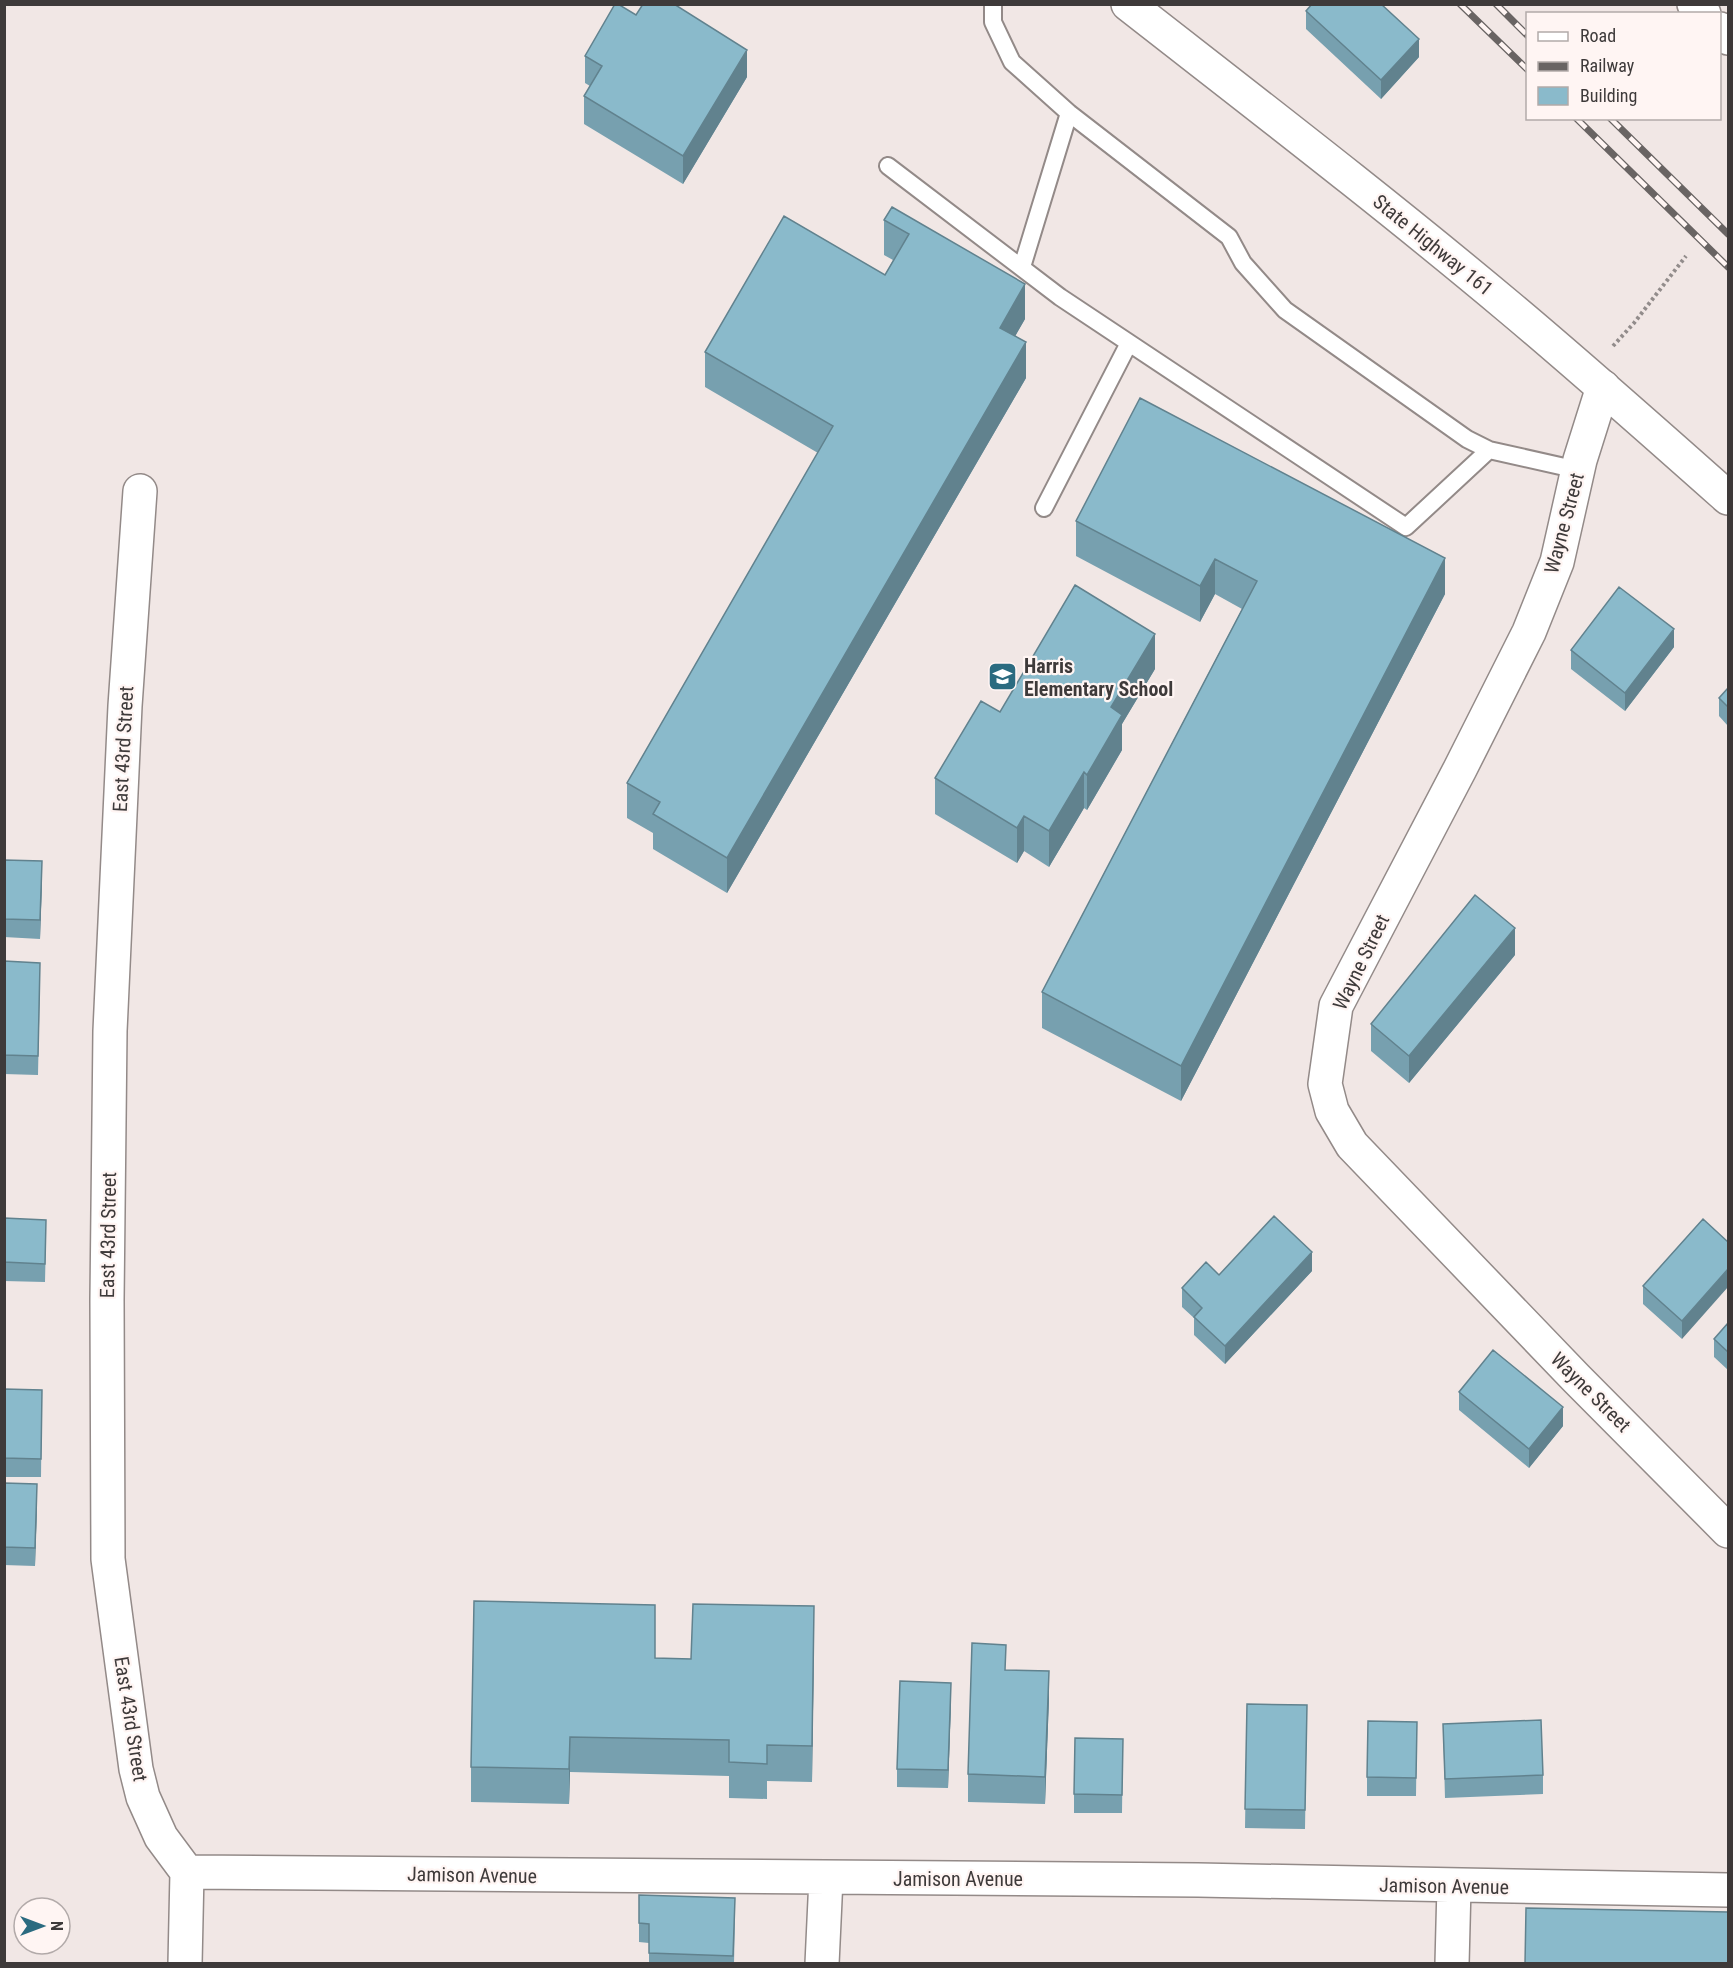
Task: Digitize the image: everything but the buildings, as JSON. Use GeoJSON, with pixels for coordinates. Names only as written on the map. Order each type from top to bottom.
{"type":"FeatureCollection","features":[{"type":"Feature","properties":{"kind":"street","name":"State Highway 161"},"geometry":{"type":"LineString","coordinates":[[1128,4],[1312,147],[1507,306],[1728,498]]}},
{"type":"Feature","properties":{"kind":"street","name":"Wayne Street"},"geometry":{"type":"LineString","coordinates":[[1596,381],[1557,562],[1529,632],[1336,1006],[1325,1084],[1332,1112],[1352,1145],[1576,1378],[1728,1531]]}},
{"type":"Feature","properties":{"kind":"street","name":"East 43rd Street"},"geometry":{"type":"LineString","coordinates":[[140,491],[125,706],[110,1030],[107,1300],[108,1559],[136,1769],[143,1797],[161,1837],[187,1872]]}},
{"type":"Feature","properties":{"kind":"street","name":"Jamison Avenue"},"geometry":{"type":"LineString","coordinates":[[187,1872],[1210,1881],[1728,1890]]}},
{"type":"Feature","properties":{"kind":"street"},"geometry":{"type":"LineString","coordinates":[[185,1964],[187,1872]]}},
{"type":"Feature","properties":{"kind":"street"},"geometry":{"type":"LineString","coordinates":[[822,1964],[826,1878]]}},
{"type":"Feature","properties":{"kind":"street"},"geometry":{"type":"LineString","coordinates":[[1452,1964],[1454,1886]]}},
{"type":"Feature","properties":{"kind":"lane"},"geometry":{"type":"LineString","coordinates":[[993,4],[993,22],[1012,62],[1069,112],[1228,237],[1243,263],[1285,310],[1467,439],[1489,450],[1578,470]]}},
{"type":"Feature","properties":{"kind":"lane"},"geometry":{"type":"LineString","coordinates":[[1022,267],[1069,112]]}},
{"type":"Feature","properties":{"kind":"lane"},"geometry":{"type":"LineString","coordinates":[[888,166],[1060,297],[1406,527],[1489,450]]}},
{"type":"Feature","properties":{"kind":"lane"},"geometry":{"type":"LineString","coordinates":[[1044,508],[1129,343]]}},
{"type":"Feature","properties":{"kind":"path"},"geometry":{"type":"LineString","coordinates":[[1596,381],[1634,323],[1686,256]]}},
{"type":"Feature","properties":{"kind":"railway"},"geometry":{"type":"LineString","coordinates":[[1460,4],[1526,68]]}},
{"type":"Feature","properties":{"kind":"railway"},"geometry":{"type":"LineString","coordinates":[[1496,4],[1526,34]]}},
{"type":"Feature","properties":{"kind":"railway"},"geometry":{"type":"LineString","coordinates":[[1578,120],[1728,267]]}},
{"type":"Feature","properties":{"kind":"railway"},"geometry":{"type":"LineString","coordinates":[[1612,120],[1728,234]]}},
{"type":"Feature","properties":{"kind":"place","name":"Harris Elementary School"},"geometry":{"type":"Point","coordinates":[1003,677]}}]}
